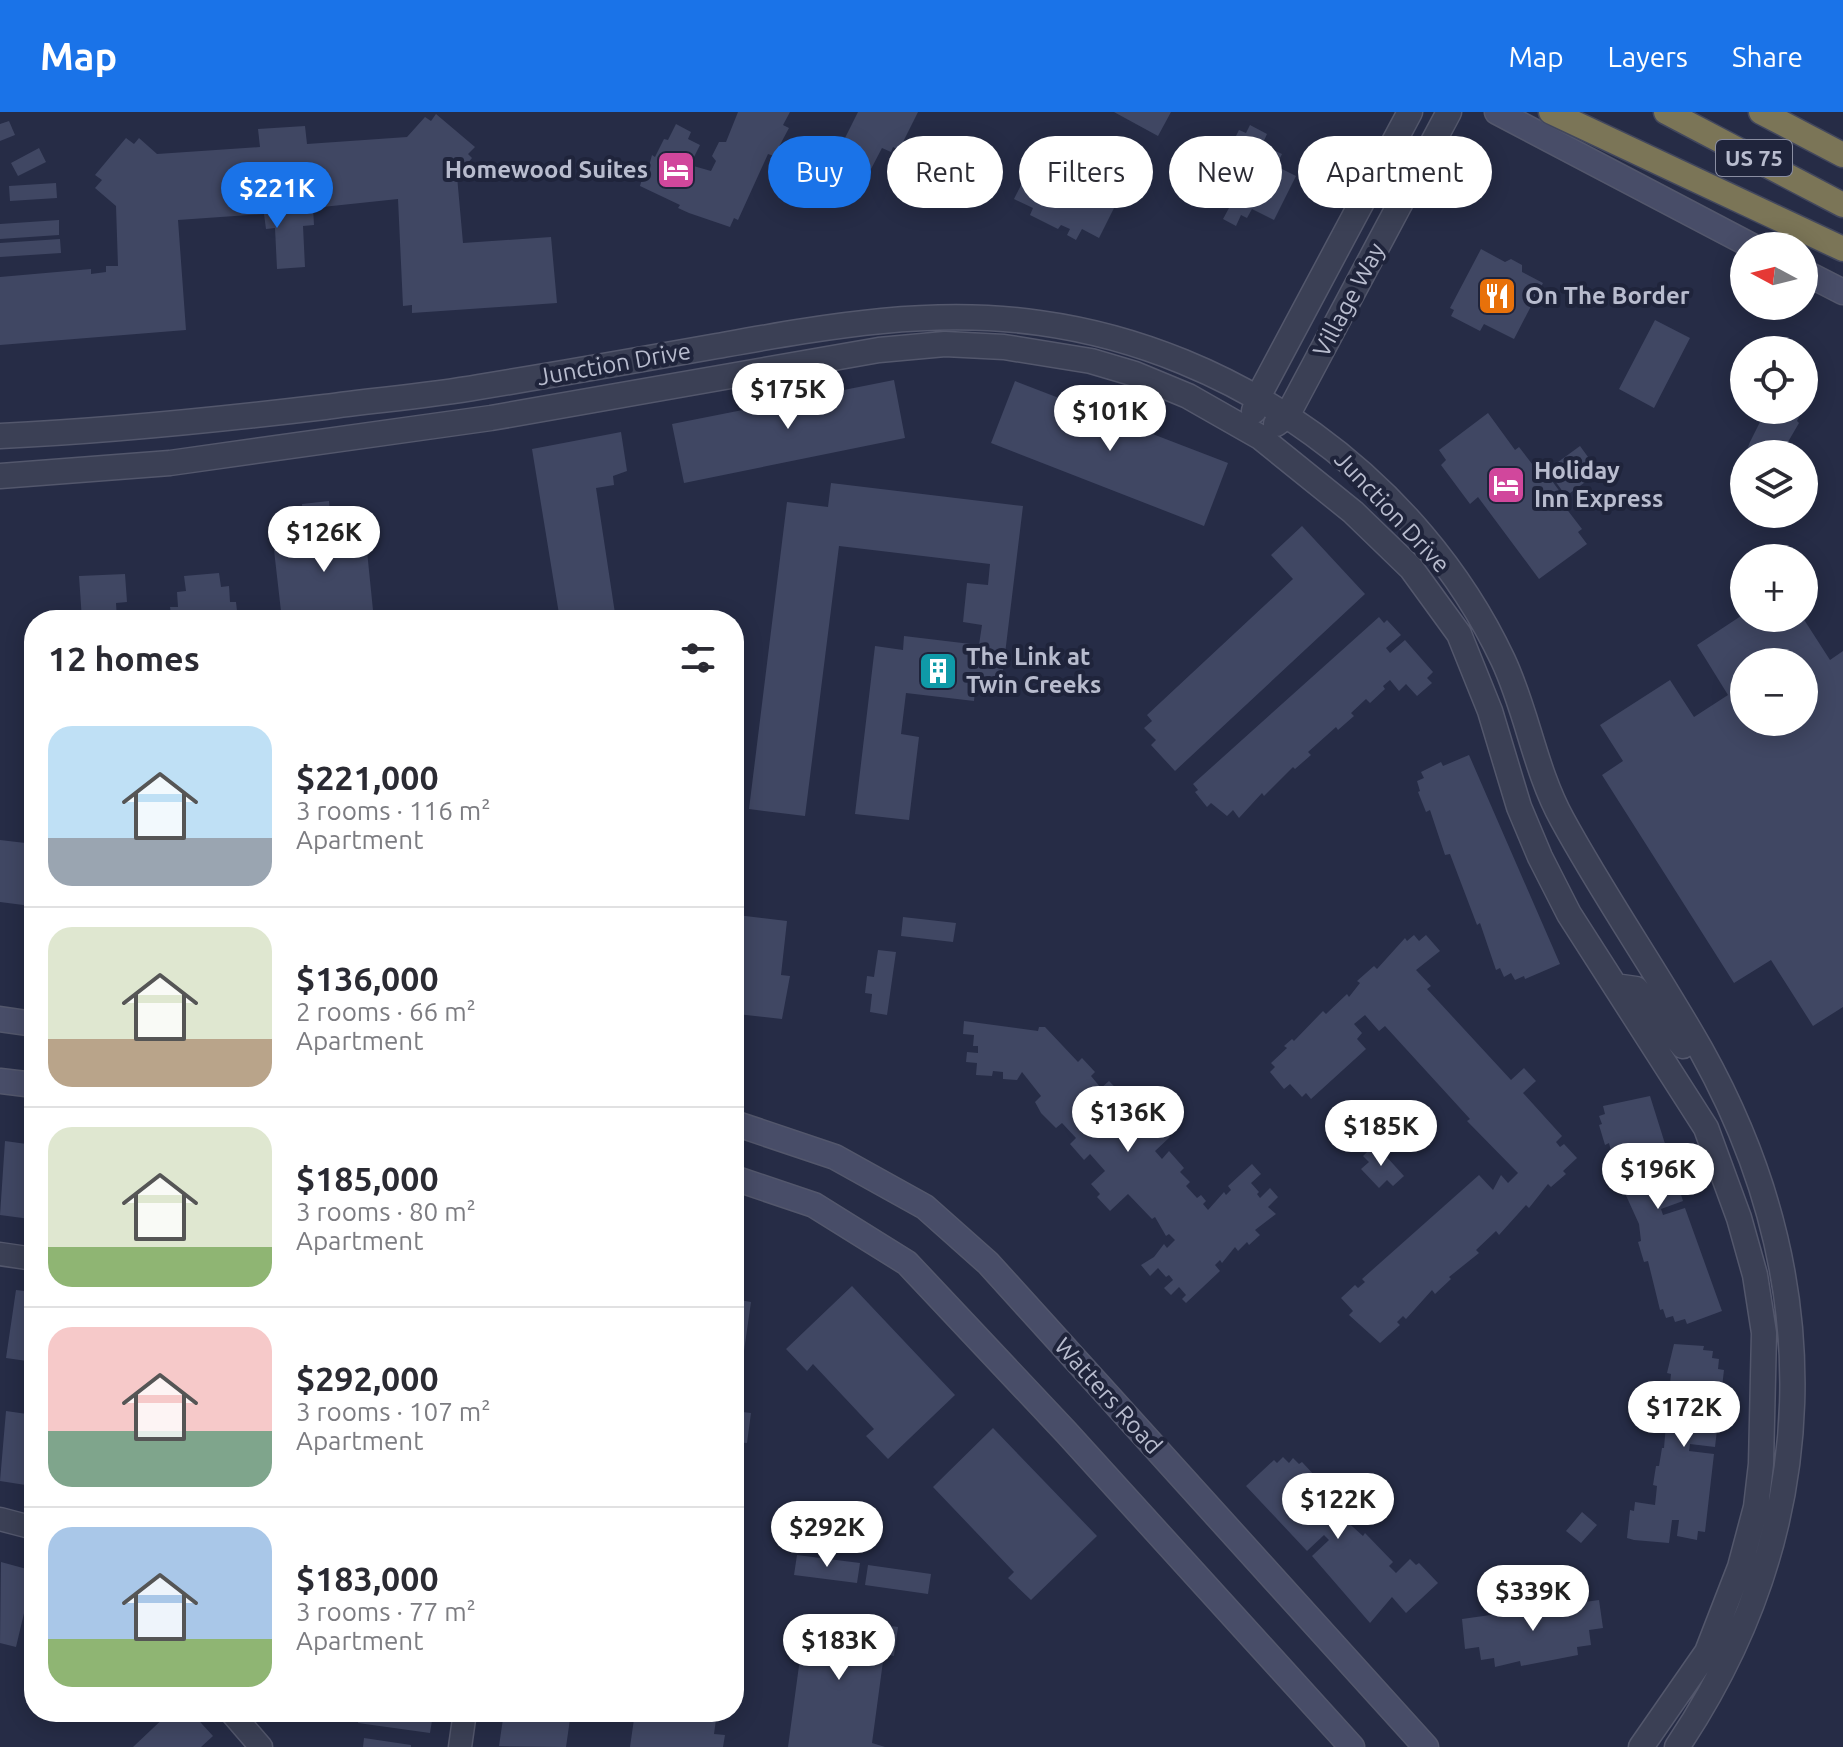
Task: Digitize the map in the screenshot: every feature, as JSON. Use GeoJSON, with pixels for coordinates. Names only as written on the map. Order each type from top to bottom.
{"type":"FeatureCollection","features":[{"type":"Feature","properties":{"kind":"highway"},"geometry":{"type":"LineString","coordinates":[[1551,112],[1843,249]]}},
{"type":"Feature","properties":{"kind":"highway","name":"US 75"},"geometry":{"type":"LineString","coordinates":[[1666,112],[1843,205]]}},
{"type":"Feature","properties":{"kind":"highway","name":"US 75"},"geometry":{"type":"LineString","coordinates":[[1761,112],[1843,155]]}},
{"type":"Feature","properties":{"kind":"main road"},"geometry":{"type":"LineString","coordinates":[[1497,112],[1730,234]]}},
{"type":"Feature","properties":{"kind":"main road"},"geometry":{"type":"LineString","coordinates":[[1818,279],[1843,292]]}},
{"type":"Feature","properties":{"kind":"main road"},"geometry":{"type":"LineString","coordinates":[[0,1019],[24,1023]]}},
{"type":"Feature","properties":{"kind":"main road"},"geometry":{"type":"LineString","coordinates":[[0,1081],[24,1084]]}},
{"type":"Feature","properties":{"kind":"main road","name":"Watters Road"},"geometry":{"type":"LineString","coordinates":[[744,1126],[835,1157],[925,1207],[988,1263],[1426,1747]]}},
{"type":"Feature","properties":{"kind":"main road"},"geometry":{"type":"LineString","coordinates":[[744,1181],[814,1205],[907,1263],[1077,1443],[1352,1747]]}},
{"type":"Feature","properties":{"kind":"street","name":"Village Way"},"geometry":{"type":"LineString","coordinates":[[1254,433],[1258,397],[1410,112]]}},
{"type":"Feature","properties":{"kind":"street","name":"Village Way"},"geometry":{"type":"LineString","coordinates":[[1254,433],[1287,416],[1449,112]]}},
{"type":"Feature","properties":{"kind":"street","name":"Junction Drive"},"geometry":{"type":"LineString","coordinates":[[0,436],[125,430],[468,389],[842,324],[964,316],[1042,323],[1114,338],[1201,369],[1258,397],[1341,453],[1386,498],[1446,567],[1474,608],[1502,658],[1558,812],[1703,1054],[1765,1201],[1783,1274],[1793,1376],[1789,1468],[1768,1563],[1731,1657],[1705,1706],[1677,1747]]}},
{"type":"Feature","properties":{"kind":"street","name":"Junction Drive"},"geometry":{"type":"LineString","coordinates":[[0,476],[170,463],[342,436],[491,418],[879,350],[945,344],[1004,347],[1091,361],[1135,374],[1188,396],[1254,433],[1353,512],[1411,568],[1459,634],[1490,711],[1519,807],[1540,857],[1569,914],[1706,1128],[1739,1218],[1757,1283],[1764,1333],[1761,1464],[1756,1507],[1707,1652],[1641,1747]]}},
{"type":"Feature","properties":{"kind":"street"},"geometry":{"type":"LineString","coordinates":[[1615,986],[1636,989],[1722,1094]]}},
{"type":"Feature","properties":{"kind":"street"},"geometry":{"type":"LineString","coordinates":[[0,1254],[24,1258]]}},
{"type":"Feature","properties":{"kind":"street"},"geometry":{"type":"LineString","coordinates":[[0,1519],[24,1525]]}},
{"type":"Feature","properties":{"kind":"street"},"geometry":{"type":"LineString","coordinates":[[1705,1706],[1702,1676],[1730,1615],[1729,1593]]}},
{"type":"Feature","properties":{"kind":"street"},"geometry":{"type":"LineString","coordinates":[[240,1722],[261,1747]]}},
{"type":"Feature","properties":{"kind":"street"},"geometry":{"type":"LineString","coordinates":[[460,1747],[464,1722]]}},
{"type":"Feature","properties":{"kind":"building","name":"Homewood Suites"},"geometry":{"type":"Polygon","coordinates":[[[738,112],[790,112],[783,125],[789,128],[785,136],[768,136],[768,154],[738,220],[734,218],[730,227],[678,208],[680,205],[640,186],[646,165],[649,166],[652,155],[655,157],[676,124],[691,132],[688,139],[700,145],[690,165],[711,171],[716,161],[712,156],[719,142],[726,142],[738,112]]]}},
{"type":"Feature","properties":{"kind":"building"},"geometry":{"type":"Polygon","coordinates":[[[858,112],[918,112],[906,136],[887,136],[887,150],[882,148],[871,169],[871,136],[846,136],[858,112]]]}},
{"type":"Feature","properties":{"kind":"building"},"geometry":{"type":"Polygon","coordinates":[[[1114,112],[1171,112],[1158,136],[1114,112]]]}},
{"type":"Feature","properties":{"kind":"building"},"geometry":{"type":"Polygon","coordinates":[[[436,114],[475,147],[468,154],[472,158],[457,176],[463,243],[551,237],[557,303],[412,313],[412,305],[403,306],[398,199],[313,208],[314,225],[303,226],[305,267],[277,269],[275,228],[266,229],[264,214],[178,220],[186,330],[0,345],[0,277],[91,269],[91,274],[106,272],[106,266],[118,266],[116,206],[95,188],[102,180],[95,175],[126,138],[134,144],[139,138],[157,154],[260,147],[258,129],[305,126],[307,144],[407,137],[425,117],[431,121],[436,114]]]}},
{"type":"Feature","properties":{"kind":"building"},"geometry":{"type":"Polygon","coordinates":[[[9,121],[15,135],[0,141],[0,124],[9,121]]]}},
{"type":"Feature","properties":{"kind":"building"},"geometry":{"type":"Polygon","coordinates":[[[1250,125],[1267,134],[1236,136],[1239,130],[1246,133],[1250,125]]]}},
{"type":"Feature","properties":{"kind":"building"},"geometry":{"type":"Polygon","coordinates":[[[39,148],[46,162],[18,176],[11,163],[39,148]]]}},
{"type":"Feature","properties":{"kind":"building"},"geometry":{"type":"Polygon","coordinates":[[[1282,169],[1296,176],[1282,204],[1282,169]]]}},
{"type":"Feature","properties":{"kind":"building"},"geometry":{"type":"Polygon","coordinates":[[[56,183],[57,198],[10,201],[9,186],[56,183]]]}},
{"type":"Feature","properties":{"kind":"building"},"geometry":{"type":"Polygon","coordinates":[[[1033,208],[1114,208],[1099,238],[1082,229],[1076,240],[1067,235],[1070,229],[1061,225],[1058,229],[1030,215],[1033,208]]]}},
{"type":"Feature","properties":{"kind":"building"},"geometry":{"type":"Polygon","coordinates":[[[1229,208],[1280,208],[1274,220],[1252,209],[1247,218],[1241,215],[1236,226],[1223,219],[1229,208]]]}},
{"type":"Feature","properties":{"kind":"building"},"geometry":{"type":"Polygon","coordinates":[[[59,220],[59,235],[0,239],[0,224],[59,220]]]}},
{"type":"Feature","properties":{"kind":"building"},"geometry":{"type":"Polygon","coordinates":[[[60,239],[61,253],[0,257],[0,243],[60,239]]]}},
{"type":"Feature","properties":{"kind":"building","name":"On The Border"},"geometry":{"type":"Polygon","coordinates":[[[1481,249],[1505,262],[1511,259],[1522,265],[1522,272],[1543,283],[1514,339],[1484,324],[1480,331],[1451,316],[1454,310],[1450,308],[1481,249]]]}},
{"type":"Feature","properties":{"kind":"building"},"geometry":{"type":"Polygon","coordinates":[[[1655,320],[1690,338],[1654,408],[1619,389],[1655,320]]]}},
{"type":"Feature","properties":{"kind":"building"},"geometry":{"type":"Polygon","coordinates":[[[894,380],[905,438],[684,483],[672,424],[894,380]]]}},
{"type":"Feature","properties":{"kind":"building"},"geometry":{"type":"Polygon","coordinates":[[[1015,381],[1228,463],[1204,526],[991,443],[1015,381]]]}},
{"type":"Feature","properties":{"kind":"building","name":"Holiday Inn Express"},"geometry":{"type":"Polygon","coordinates":[[[1488,413],[1515,450],[1519,447],[1539,473],[1544,470],[1566,500],[1562,503],[1582,529],[1578,532],[1587,544],[1539,579],[1478,497],[1470,504],[1441,465],[1446,460],[1439,450],[1488,413]]]}},
{"type":"Feature","properties":{"kind":"building"},"geometry":{"type":"Polygon","coordinates":[[[1759,424],[1798,424],[1789,440],[1751,440],[1759,424]]]}},
{"type":"Feature","properties":{"kind":"building"},"geometry":{"type":"Polygon","coordinates":[[[621,432],[627,471],[613,476],[614,485],[596,488],[614,610],[558,610],[532,449],[621,432]]]}},
{"type":"Feature","properties":{"kind":"building"},"geometry":{"type":"Polygon","coordinates":[[[1580,446],[1599,472],[1566,496],[1547,470],[1580,446]]]}},
{"type":"Feature","properties":{"kind":"building","name":"The Link at Twin Creeks"},"geometry":{"type":"Polygon","coordinates":[[[831,483],[1023,506],[1000,695],[975,691],[974,701],[906,693],[901,734],[919,737],[909,820],[855,814],[875,646],[903,650],[904,636],[979,645],[982,625],[963,622],[967,583],[988,585],[990,564],[839,546],[805,816],[749,809],[787,502],[828,507],[831,483]]]}},
{"type":"Feature","properties":{"kind":"building"},"geometry":{"type":"Polygon","coordinates":[[[329,501],[333,543],[366,541],[373,610],[281,610],[274,550],[306,547],[302,504],[329,501]]]}},
{"type":"Feature","properties":{"kind":"building","name":"The Link at Twin Creeks"},"geometry":{"type":"Polygon","coordinates":[[[1302,526],[1365,594],[1175,771],[1151,745],[1156,740],[1144,728],[1152,721],[1147,715],[1293,579],[1271,555],[1302,526]]]}},
{"type":"Feature","properties":{"kind":"building"},"geometry":{"type":"Polygon","coordinates":[[[219,573],[221,587],[229,586],[230,602],[236,602],[237,610],[170,610],[170,607],[178,607],[177,592],[186,591],[184,576],[219,573]]]}},
{"type":"Feature","properties":{"kind":"building"},"geometry":{"type":"Polygon","coordinates":[[[125,574],[127,602],[116,603],[116,610],[81,610],[79,576],[125,574]]]}},
{"type":"Feature","properties":{"kind":"building"},"geometry":{"type":"Polygon","coordinates":[[[1379,617],[1384,623],[1387,620],[1401,635],[1386,648],[1390,653],[1405,640],[1433,672],[1427,678],[1432,683],[1417,696],[1406,684],[1399,691],[1390,680],[1370,703],[1366,699],[1351,713],[1354,716],[1338,730],[1336,727],[1308,752],[1311,755],[1295,769],[1293,767],[1264,796],[1262,793],[1239,818],[1233,810],[1227,816],[1211,803],[1207,807],[1195,792],[1198,790],[1193,784],[1379,617]]]}},
{"type":"Feature","properties":{"kind":"building"},"geometry":{"type":"Polygon","coordinates":[[[1730,623],[1730,632],[1812,632],[1830,660],[1843,651],[1843,1007],[1813,1026],[1771,960],[1734,983],[1602,775],[1623,761],[1600,725],[1670,680],[1694,717],[1728,695],[1697,645],[1730,623]]]}},
{"type":"Feature","properties":{"kind":"building"},"geometry":{"type":"Polygon","coordinates":[[[1469,755],[1560,964],[1525,979],[1524,976],[1515,980],[1511,973],[1504,977],[1500,968],[1496,970],[1480,923],[1477,925],[1450,854],[1445,855],[1430,810],[1426,812],[1418,792],[1417,781],[1424,778],[1421,772],[1441,762],[1443,766],[1469,755]]]}},
{"type":"Feature","properties":{"kind":"building"},"geometry":{"type":"Polygon","coordinates":[[[0,840],[24,843],[24,905],[0,902],[0,840]]]}},
{"type":"Feature","properties":{"kind":"building"},"geometry":{"type":"Polygon","coordinates":[[[744,916],[787,921],[781,975],[790,976],[782,1019],[744,1015],[744,916]]]}},
{"type":"Feature","properties":{"kind":"building"},"geometry":{"type":"Polygon","coordinates":[[[903,917],[956,923],[953,942],[901,936],[903,917]]]}},
{"type":"Feature","properties":{"kind":"building"},"geometry":{"type":"Polygon","coordinates":[[[1414,935],[1419,941],[1426,935],[1440,951],[1416,970],[1431,986],[1427,989],[1511,1080],[1524,1068],[1536,1081],[1523,1093],[1562,1136],[1556,1142],[1560,1147],[1564,1144],[1577,1158],[1563,1171],[1566,1174],[1551,1187],[1548,1184],[1529,1208],[1526,1205],[1499,1235],[1496,1231],[1476,1250],[1479,1253],[1449,1277],[1451,1279],[1435,1294],[1432,1290],[1406,1319],[1403,1316],[1397,1322],[1400,1325],[1380,1343],[1349,1315],[1353,1311],[1341,1298],[1355,1285],[1358,1288],[1365,1282],[1362,1279],[1479,1175],[1493,1190],[1501,1175],[1508,1183],[1518,1173],[1467,1121],[1470,1119],[1385,1026],[1379,1031],[1365,1015],[1354,1024],[1362,1033],[1357,1039],[1366,1049],[1311,1099],[1306,1093],[1302,1097],[1290,1084],[1284,1089],[1270,1072],[1275,1067],[1271,1063],[1287,1048],[1284,1046],[1292,1039],[1294,1041],[1323,1011],[1326,1014],[1347,994],[1349,997],[1360,983],[1357,981],[1374,966],[1377,969],[1405,938],[1407,941],[1414,935]]]}},
{"type":"Feature","properties":{"kind":"building"},"geometry":{"type":"Polygon","coordinates":[[[878,950],[896,952],[887,1015],[870,1012],[872,994],[865,993],[867,976],[874,977],[878,950]]]}},
{"type":"Feature","properties":{"kind":"building"},"geometry":{"type":"Polygon","coordinates":[[[964,1021],[1038,1031],[1039,1027],[1045,1027],[1078,1062],[1082,1058],[1095,1072],[1091,1076],[1101,1088],[1109,1081],[1131,1104],[1147,1089],[1162,1105],[1139,1127],[1144,1132],[1155,1121],[1170,1137],[1155,1151],[1162,1159],[1169,1151],[1184,1168],[1180,1172],[1190,1182],[1186,1186],[1197,1198],[1201,1195],[1208,1210],[1224,1192],[1226,1195],[1231,1190],[1228,1186],[1252,1164],[1261,1174],[1251,1183],[1260,1198],[1270,1188],[1278,1197],[1268,1207],[1276,1214],[1255,1230],[1260,1235],[1249,1245],[1247,1242],[1238,1251],[1235,1247],[1222,1263],[1220,1260],[1215,1265],[1220,1271],[1186,1303],[1182,1299],[1186,1295],[1179,1287],[1171,1295],[1164,1288],[1173,1280],[1169,1275],[1166,1277],[1158,1268],[1150,1276],[1141,1265],[1154,1257],[1164,1244],[1167,1248],[1175,1240],[1169,1234],[1166,1236],[1155,1217],[1152,1219],[1128,1194],[1110,1211],[1097,1197],[1100,1194],[1091,1184],[1105,1171],[1090,1154],[1084,1160],[1070,1144],[1076,1138],[1062,1123],[1056,1128],[1041,1113],[1035,1102],[1041,1096],[1022,1072],[1017,1080],[1003,1079],[1003,1072],[993,1071],[992,1076],[976,1075],[977,1063],[966,1062],[967,1052],[978,1053],[978,1046],[973,1046],[974,1035],[963,1034],[964,1021]]]}},
{"type":"Feature","properties":{"kind":"building"},"geometry":{"type":"Polygon","coordinates":[[[1650,1096],[1683,1201],[1661,1209],[1663,1215],[1685,1208],[1722,1311],[1687,1324],[1685,1319],[1675,1322],[1673,1316],[1666,1318],[1663,1309],[1660,1310],[1648,1261],[1644,1262],[1638,1242],[1641,1241],[1639,1224],[1624,1191],[1621,1192],[1609,1143],[1605,1145],[1599,1125],[1602,1124],[1599,1116],[1605,1114],[1603,1106],[1650,1096]]]}},
{"type":"Feature","properties":{"kind":"building"},"geometry":{"type":"Polygon","coordinates":[[[5,1141],[24,1144],[24,1218],[0,1215],[5,1141]]]}},
{"type":"Feature","properties":{"kind":"building"},"geometry":{"type":"Polygon","coordinates":[[[1375,1144],[1404,1176],[1393,1186],[1387,1180],[1379,1188],[1361,1169],[1369,1162],[1363,1156],[1375,1144]]]}},
{"type":"Feature","properties":{"kind":"building"},"geometry":{"type":"Polygon","coordinates":[[[852,1286],[955,1395],[888,1459],[866,1436],[874,1429],[813,1364],[807,1371],[786,1349],[852,1286]]]}},
{"type":"Feature","properties":{"kind":"building"},"geometry":{"type":"Polygon","coordinates":[[[16,1290],[24,1291],[24,1361],[6,1358],[16,1290]]]}},
{"type":"Feature","properties":{"kind":"building"},"geometry":{"type":"Polygon","coordinates":[[[744,1301],[751,1302],[744,1351],[744,1301]]]}},
{"type":"Feature","properties":{"kind":"building"},"geometry":{"type":"Polygon","coordinates":[[[1674,1344],[1704,1346],[1703,1350],[1713,1351],[1712,1358],[1719,1359],[1718,1369],[1724,1370],[1715,1447],[1690,1444],[1689,1451],[1714,1454],[1705,1532],[1698,1531],[1697,1540],[1677,1536],[1679,1520],[1672,1520],[1669,1543],[1634,1540],[1627,1538],[1630,1510],[1634,1511],[1635,1502],[1655,1505],[1657,1486],[1653,1485],[1656,1466],[1659,1466],[1664,1448],[1667,1412],[1662,1412],[1665,1392],[1669,1392],[1671,1374],[1667,1373],[1674,1344]]]}},
{"type":"Feature","properties":{"kind":"building"},"geometry":{"type":"Polygon","coordinates":[[[6,1411],[24,1414],[24,1485],[0,1481],[6,1411]]]}},
{"type":"Feature","properties":{"kind":"building"},"geometry":{"type":"Polygon","coordinates":[[[744,1412],[751,1413],[747,1443],[744,1443],[744,1412]]]}},
{"type":"Feature","properties":{"kind":"building"},"geometry":{"type":"Polygon","coordinates":[[[993,1428],[1097,1536],[1031,1600],[1008,1578],[1014,1572],[933,1487],[993,1428]]]}},
{"type":"Feature","properties":{"kind":"building"},"geometry":{"type":"Polygon","coordinates":[[[1283,1457],[1289,1463],[1293,1458],[1299,1464],[1302,1462],[1330,1492],[1326,1495],[1346,1516],[1343,1518],[1363,1536],[1365,1533],[1393,1562],[1389,1566],[1396,1573],[1410,1559],[1416,1565],[1419,1563],[1438,1583],[1406,1613],[1392,1597],[1370,1623],[1312,1556],[1329,1540],[1324,1535],[1307,1551],[1246,1486],[1274,1460],[1277,1463],[1283,1457]]]}},
{"type":"Feature","properties":{"kind":"building"},"geometry":{"type":"Polygon","coordinates":[[[1582,1512],[1597,1525],[1581,1543],[1566,1531],[1582,1512]]]}},
{"type":"Feature","properties":{"kind":"building"},"geometry":{"type":"Polygon","coordinates":[[[797,1555],[860,1563],[857,1583],[794,1575],[797,1555]]]}},
{"type":"Feature","properties":{"kind":"building"},"geometry":{"type":"Polygon","coordinates":[[[1,1562],[24,1568],[24,1613],[16,1647],[0,1643],[1,1562]]]}},
{"type":"Feature","properties":{"kind":"building"},"geometry":{"type":"Polygon","coordinates":[[[868,1565],[931,1574],[928,1594],[865,1585],[868,1565]]]}},
{"type":"Feature","properties":{"kind":"building"},"geometry":{"type":"Polygon","coordinates":[[[1599,1600],[1603,1628],[1589,1630],[1591,1645],[1577,1647],[1578,1655],[1521,1666],[1520,1661],[1495,1667],[1494,1658],[1481,1660],[1479,1647],[1465,1649],[1462,1619],[1599,1600]]]}},
{"type":"Feature","properties":{"kind":"building"},"geometry":{"type":"Polygon","coordinates":[[[806,1614],[898,1627],[894,1656],[884,1654],[872,1743],[885,1747],[788,1747],[806,1614]]]}},
{"type":"Feature","properties":{"kind":"building"},"geometry":{"type":"Polygon","coordinates":[[[159,1722],[200,1722],[213,1736],[201,1747],[133,1747],[159,1722]]]}},
{"type":"Feature","properties":{"kind":"building"},"geometry":{"type":"Polygon","coordinates":[[[358,1722],[432,1722],[430,1733],[358,1722]]]}},
{"type":"Feature","properties":{"kind":"building"},"geometry":{"type":"Polygon","coordinates":[[[503,1722],[570,1722],[566,1747],[499,1746],[503,1722]]]}},
{"type":"Feature","properties":{"kind":"building"},"geometry":{"type":"Polygon","coordinates":[[[634,1722],[716,1722],[714,1734],[725,1735],[723,1747],[630,1747],[634,1722]]]}},
{"type":"Feature","properties":{"kind":"building"},"geometry":{"type":"Polygon","coordinates":[[[364,1738],[411,1745],[411,1747],[363,1747],[364,1738]]]}},
{"type":"Feature","properties":{"kind":"place","name":"Homewood Suites"},"geometry":{"type":"Point","coordinates":[676,170]}},
{"type":"Feature","properties":{"kind":"place","name":"On The Border"},"geometry":{"type":"Point","coordinates":[1497,296]}},
{"type":"Feature","properties":{"kind":"place","name":"Holiday Inn Express"},"geometry":{"type":"Point","coordinates":[1506,485]}},
{"type":"Feature","properties":{"kind":"place","name":"The Link at Twin Creeks"},"geometry":{"type":"Point","coordinates":[938,671]}}]}
